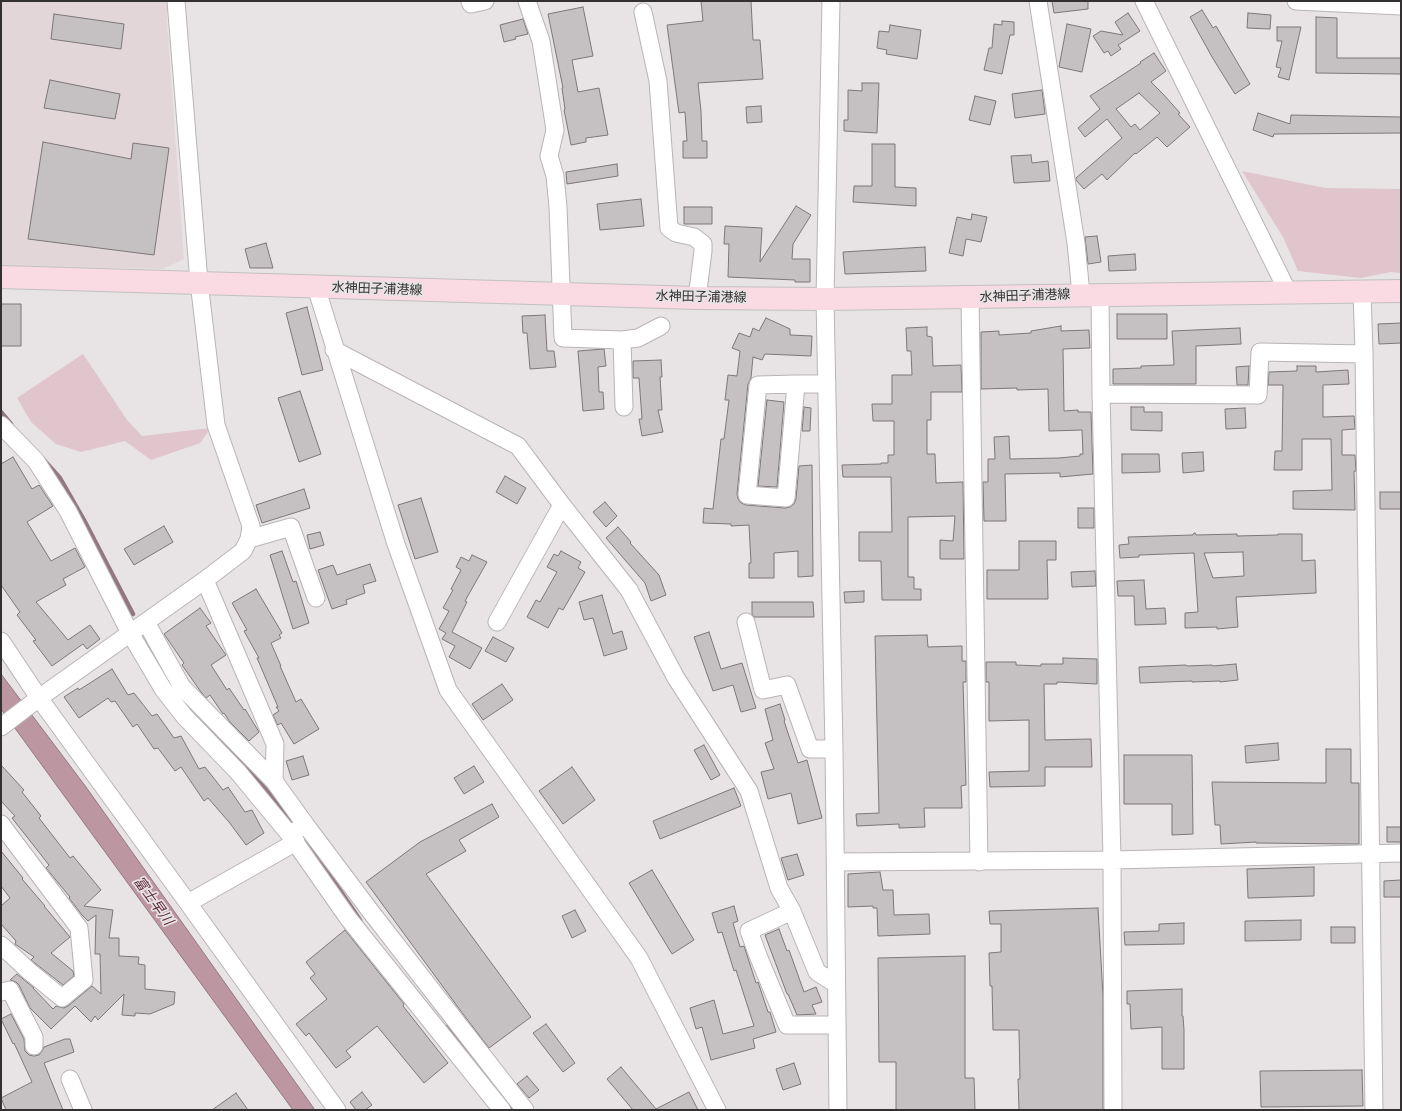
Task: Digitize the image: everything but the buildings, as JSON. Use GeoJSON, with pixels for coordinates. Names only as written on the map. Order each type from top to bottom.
{"type":"FeatureCollection","features":[{"type":"Feature","properties":{"kind":"main road","name":"水神田子浦港線"},"geometry":{"type":"LineString","coordinates":[[1,277],[697,298],[970,298],[1401,291]]}},
{"type":"Feature","properties":{"kind":"street"},"geometry":{"type":"LineString","coordinates":[[1,727],[35,700],[205,580],[243,551],[249,539],[251,526],[216,425],[199,282],[176,1]]}},
{"type":"Feature","properties":{"kind":"street"},"geometry":{"type":"LineString","coordinates":[[470,1],[471,4],[485,1]]}},
{"type":"Feature","properties":{"kind":"street"},"geometry":{"type":"LineString","coordinates":[[527,1],[541,41],[555,130],[549,156],[555,176],[558,207],[563,338],[622,340],[638,338],[661,326]]}},
{"type":"Feature","properties":{"kind":"street"},"geometry":{"type":"LineString","coordinates":[[831,1],[825,299],[836,862],[838,1110]]}},
{"type":"Feature","properties":{"kind":"street"},"geometry":{"type":"LineString","coordinates":[[1038,1],[1076,243],[1090,295],[1101,394],[1112,860],[1113,1110]]}},
{"type":"Feature","properties":{"kind":"street"},"geometry":{"type":"LineString","coordinates":[[1144,1],[1288,292]]}},
{"type":"Feature","properties":{"kind":"street"},"geometry":{"type":"LineString","coordinates":[[1296,1],[1401,6]]}},
{"type":"Feature","properties":{"kind":"street"},"geometry":{"type":"LineString","coordinates":[[643,12],[658,81],[669,228],[676,233],[694,237],[703,244],[697,298]]}},
{"type":"Feature","properties":{"kind":"street"},"geometry":{"type":"LineString","coordinates":[[316,287],[334,350],[396,544],[448,690],[638,958],[717,1110]]}},
{"type":"Feature","properties":{"kind":"street"},"geometry":{"type":"LineString","coordinates":[[1362,291],[1374,1110]]}},
{"type":"Feature","properties":{"kind":"street"},"geometry":{"type":"LineString","coordinates":[[970,298],[978,862]]}},
{"type":"Feature","properties":{"kind":"street"},"geometry":{"type":"LineString","coordinates":[[622,340],[624,407]]}},
{"type":"Feature","properties":{"kind":"street"},"geometry":{"type":"LineString","coordinates":[[334,350],[518,446],[629,590],[676,678],[749,791],[779,888],[792,911],[817,972],[836,984]]}},
{"type":"Feature","properties":{"kind":"street"},"geometry":{"type":"LineString","coordinates":[[1101,394],[1258,394],[1260,352],[1364,354]]}},
{"type":"Feature","properties":{"kind":"street"},"geometry":{"type":"LineString","coordinates":[[796,384],[786,498],[747,495],[758,385],[796,384],[827,384]]}},
{"type":"Feature","properties":{"kind":"street"},"geometry":{"type":"LineString","coordinates":[[1,425],[36,461],[68,511],[130,633],[163,689],[180,710],[238,772],[293,838],[348,918],[502,1110]]}},
{"type":"Feature","properties":{"kind":"street"},"geometry":{"type":"LineString","coordinates":[[497,622],[562,505]]}},
{"type":"Feature","properties":{"kind":"street"},"geometry":{"type":"LineString","coordinates":[[249,539],[291,527],[316,598]]}},
{"type":"Feature","properties":{"kind":"street"},"geometry":{"type":"LineString","coordinates":[[205,580],[275,744],[274,781]]}},
{"type":"Feature","properties":{"kind":"street"},"geometry":{"type":"LineString","coordinates":[[146,622],[182,686],[274,781],[371,912],[525,1110]]}},
{"type":"Feature","properties":{"kind":"street"},"geometry":{"type":"LineString","coordinates":[[746,622],[763,690],[787,685],[810,749],[834,749]]}},
{"type":"Feature","properties":{"kind":"street"},"geometry":{"type":"LineString","coordinates":[[1,641],[35,700],[188,903],[337,1110]]}},
{"type":"Feature","properties":{"kind":"street"},"geometry":{"type":"LineString","coordinates":[[1,824],[79,928],[84,980],[62,998],[29,971],[1,945]]}},
{"type":"Feature","properties":{"kind":"street"},"geometry":{"type":"LineString","coordinates":[[188,903],[293,838],[305,824]]}},
{"type":"Feature","properties":{"kind":"street"},"geometry":{"type":"LineString","coordinates":[[836,862],[1112,860],[1401,853]]}},
{"type":"Feature","properties":{"kind":"street"},"geometry":{"type":"LineString","coordinates":[[792,911],[750,931],[759,958],[787,1025],[837,1025]]}},
{"type":"Feature","properties":{"kind":"street"},"geometry":{"type":"LineString","coordinates":[[1,992],[10,990],[34,1037],[34,1046]]}},
{"type":"Feature","properties":{"kind":"street"},"geometry":{"type":"LineString","coordinates":[[70,1079],[84,1110]]}},
{"type":"Feature","properties":{"kind":"shaded area"},"geometry":{"type":"Polygon","coordinates":[[[1,1],[167,1],[167,21],[184,259],[163,269],[1,266],[1,1]]]}},
{"type":"Feature","properties":{"kind":"shaded area"},"geometry":{"type":"Polygon","coordinates":[[[1242,171],[1325,188],[1401,189],[1401,273],[1391,272],[1361,278],[1298,271],[1283,237],[1242,171]]]}},
{"type":"Feature","properties":{"kind":"shaded area"},"geometry":{"type":"Polygon","coordinates":[[[83,354],[127,420],[142,436],[211,428],[200,443],[151,460],[125,441],[81,452],[56,444],[31,422],[17,398],[83,354]]]}},
{"type":"Feature","properties":{"kind":"water","name":"富士早川"},"geometry":{"type":"Polygon","coordinates":[[[1,674],[86,787],[315,1110],[293,1110],[1,709],[1,674]]]}},
{"type":"Feature","properties":{"kind":"waterway"},"geometry":{"type":"LineString","coordinates":[[1,412],[11,424]]}},
{"type":"Feature","properties":{"kind":"waterway"},"geometry":{"type":"LineString","coordinates":[[43,459],[60,478],[84,520],[133,614]]}},
{"type":"Feature","properties":{"kind":"waterway"},"geometry":{"type":"LineString","coordinates":[[185,702],[261,784],[295,824]]}},
{"type":"Feature","properties":{"kind":"waterway"},"geometry":{"type":"LineString","coordinates":[[304,837],[360,920]]}},
{"type":"Feature","properties":{"kind":"waterway"},"geometry":{"type":"LineString","coordinates":[[447,1027],[513,1110]]}}]}
